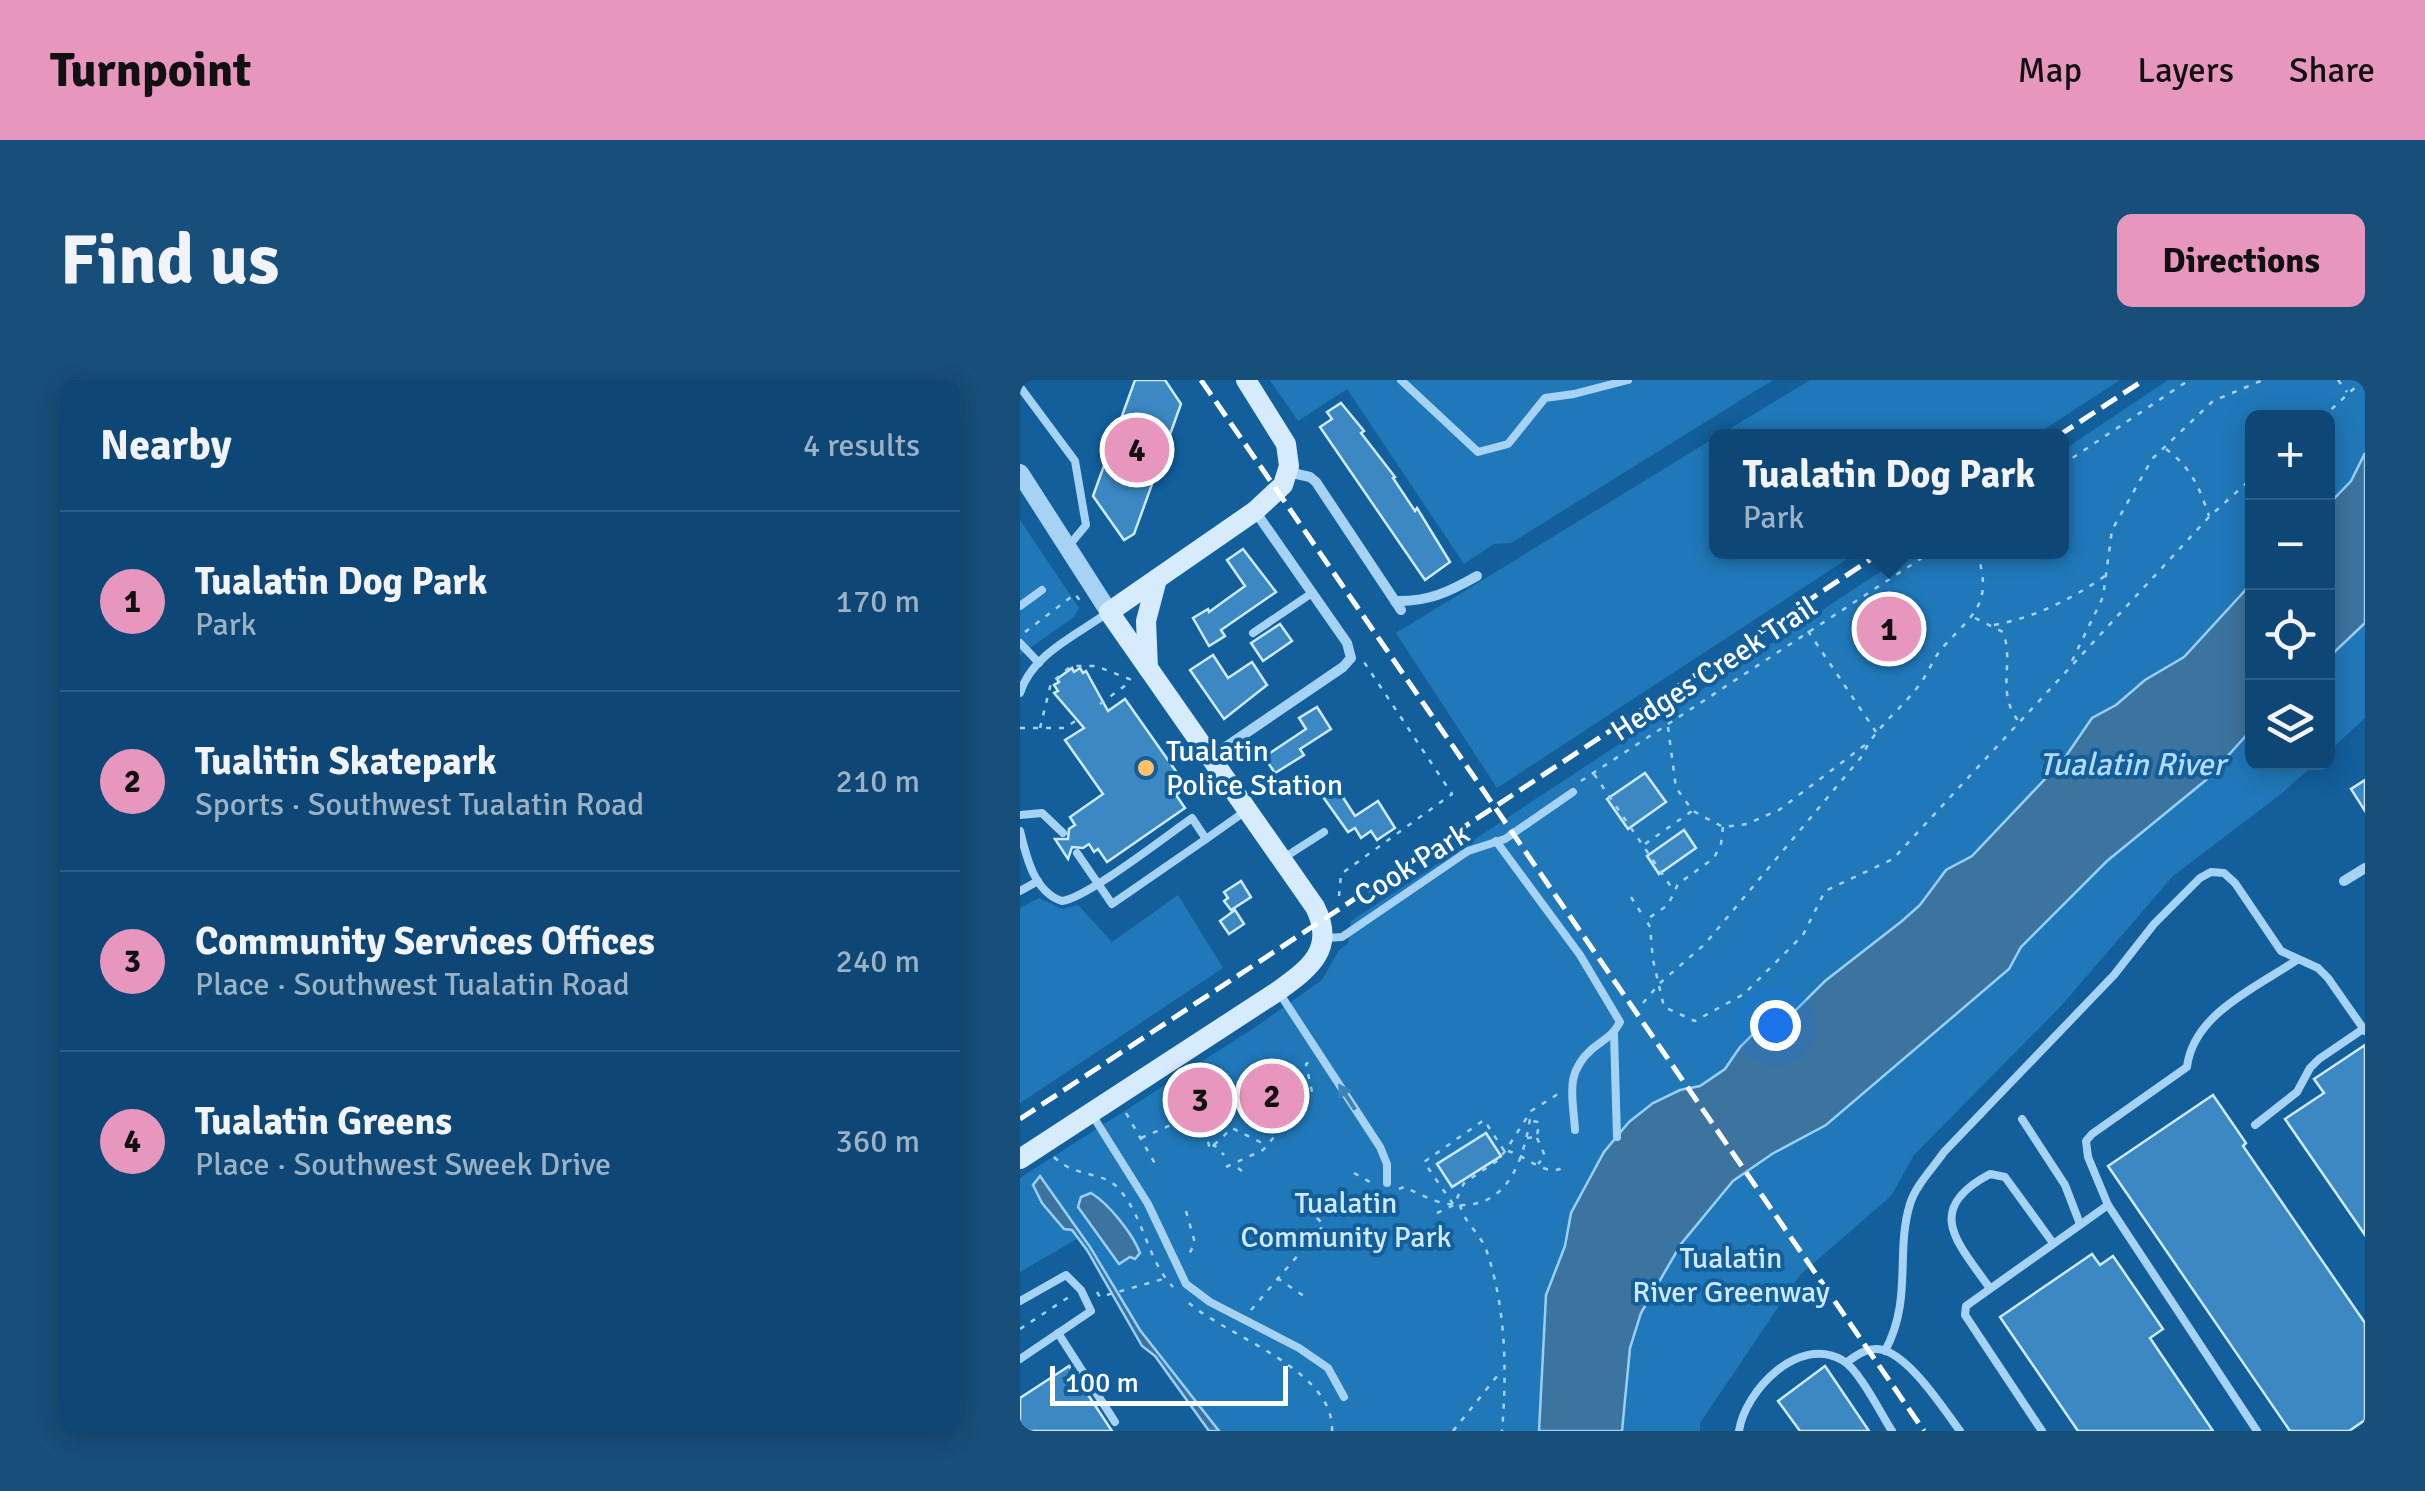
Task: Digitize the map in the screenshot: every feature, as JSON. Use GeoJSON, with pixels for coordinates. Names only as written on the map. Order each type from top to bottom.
{"type":"FeatureCollection","features":[{"type":"Feature","properties":{"kind":"main road"},"geometry":{"type":"LineString","coordinates":[[1020,1159],[1278,991],[1310,966],[1320,950],[1322,922],[1314,907],[1148,670],[1102,618],[1255,512],[1278,490],[1288,472],[1289,456],[1282,434],[1246,380]]}},
{"type":"Feature","properties":{"kind":"main road"},"geometry":{"type":"LineString","coordinates":[[1148,670],[1146,621],[1156,580]]}},
{"type":"Feature","properties":{"kind":"street"},"geometry":{"type":"LineString","coordinates":[[1288,472],[1316,482],[1398,605],[1440,596],[1477,576]]}},
{"type":"Feature","properties":{"kind":"street"},"geometry":{"type":"LineString","coordinates":[[1020,473],[1067,548],[1102,618]]}},
{"type":"Feature","properties":{"kind":"street"},"geometry":{"type":"LineString","coordinates":[[1211,757],[1351,658],[1347,644],[1255,512]]}},
{"type":"Feature","properties":{"kind":"street"},"geometry":{"type":"LineString","coordinates":[[2344,881],[2365,868]]}},
{"type":"Feature","properties":{"kind":"lane"},"geometry":{"type":"LineString","coordinates":[[1401,380],[1478,452],[1508,444],[1545,398],[1628,380]]}},
{"type":"Feature","properties":{"kind":"lane"},"geometry":{"type":"LineString","coordinates":[[1020,386],[1075,461],[1086,525],[1067,548]]}},
{"type":"Feature","properties":{"kind":"lane"},"geometry":{"type":"LineString","coordinates":[[1020,606],[1042,590]]}},
{"type":"Feature","properties":{"kind":"lane"},"geometry":{"type":"LineString","coordinates":[[1253,633],[1312,593]]}},
{"type":"Feature","properties":{"kind":"lane"},"geometry":{"type":"LineString","coordinates":[[1020,692],[1026,678],[1048,654],[1102,618]]}},
{"type":"Feature","properties":{"kind":"lane"},"geometry":{"type":"LineString","coordinates":[[1020,639],[1039,663]]}},
{"type":"Feature","properties":{"kind":"lane","name":"Cook Park"},"geometry":{"type":"LineString","coordinates":[[1323,938],[1342,938],[1468,851],[1505,839],[1573,792]]}},
{"type":"Feature","properties":{"kind":"lane"},"geometry":{"type":"LineString","coordinates":[[1077,853],[1112,904],[1248,809]]}},
{"type":"Feature","properties":{"kind":"lane"},"geometry":{"type":"LineString","coordinates":[[1020,816],[1042,813],[1063,833]]}},
{"type":"Feature","properties":{"kind":"lane"},"geometry":{"type":"LineString","coordinates":[[1020,830],[1044,892],[1062,901],[1080,895],[1192,818],[1206,839]]}},
{"type":"Feature","properties":{"kind":"lane"},"geometry":{"type":"LineString","coordinates":[[1282,860],[1324,832]]}},
{"type":"Feature","properties":{"kind":"lane"},"geometry":{"type":"LineString","coordinates":[[1496,841],[1580,956],[1620,1022],[1614,1034],[1580,1060],[1573,1072],[1575,1130]]}},
{"type":"Feature","properties":{"kind":"lane"},"geometry":{"type":"LineString","coordinates":[[1885,1351],[1895,1333],[1901,1303],[1910,1202],[1921,1184],[1944,1152],[2114,975],[2154,924],[2210,872],[2224,873],[2235,883],[2281,951],[2318,968],[2328,978],[2364,1030],[2320,1059],[2310,1068],[2297,1092],[2254,1125]]}},
{"type":"Feature","properties":{"kind":"lane"},"geometry":{"type":"LineString","coordinates":[[1020,891],[1038,880]]}},
{"type":"Feature","properties":{"kind":"lane"},"geometry":{"type":"LineString","coordinates":[[2256,1431],[2108,1205],[2088,1157],[2086,1141],[2187,1067],[2188,1057],[2206,1023],[2297,960]]}},
{"type":"Feature","properties":{"kind":"lane"},"geometry":{"type":"LineString","coordinates":[[1278,991],[1380,1147],[1387,1164],[1385,1186]]}},
{"type":"Feature","properties":{"kind":"lane"},"geometry":{"type":"LineString","coordinates":[[1614,1034],[1617,1136]]}},
{"type":"Feature","properties":{"kind":"lane"},"geometry":{"type":"LineString","coordinates":[[1091,1113],[1148,1204],[1186,1284],[1210,1302],[1299,1348],[1328,1368],[1344,1397]]}},
{"type":"Feature","properties":{"kind":"lane"},"geometry":{"type":"LineString","coordinates":[[2022,1119],[2065,1185],[2080,1224]]}},
{"type":"Feature","properties":{"kind":"lane"},"geometry":{"type":"LineString","coordinates":[[1989,1287],[1956,1241],[1949,1218],[1954,1202],[1974,1182],[1990,1174],[2006,1178],[2052,1243]]}},
{"type":"Feature","properties":{"kind":"lane"},"geometry":{"type":"LineString","coordinates":[[2042,1431],[1965,1315],[1966,1306],[2108,1205]]}},
{"type":"Feature","properties":{"kind":"lane"},"geometry":{"type":"LineString","coordinates":[[1020,1301],[1066,1274],[1091,1311],[1020,1359]]}},
{"type":"Feature","properties":{"kind":"lane"},"geometry":{"type":"LineString","coordinates":[[1058,1334],[1116,1422]]}},
{"type":"Feature","properties":{"kind":"lane"},"geometry":{"type":"LineString","coordinates":[[1847,1362],[1868,1350],[1885,1351],[1906,1366],[1960,1431]]}},
{"type":"Feature","properties":{"kind":"lane"},"geometry":{"type":"LineString","coordinates":[[1739,1431],[1742,1414],[1757,1391],[1790,1363],[1807,1354],[1823,1352],[1847,1362],[1892,1431]]}},
{"type":"Feature","properties":{"kind":"path"},"geometry":{"type":"LineString","coordinates":[[2069,460],[2190,380]]}},
{"type":"Feature","properties":{"kind":"path"},"geometry":{"type":"LineString","coordinates":[[2068,668],[2104,597],[2112,530],[2152,459],[2213,402],[2263,380]]}},
{"type":"Feature","properties":{"kind":"path"},"geometry":{"type":"LineString","coordinates":[[2338,380],[2348,394]]}},
{"type":"Feature","properties":{"kind":"path"},"geometry":{"type":"LineString","coordinates":[[2331,410],[2363,380]]}},
{"type":"Feature","properties":{"kind":"path"},"geometry":{"type":"LineString","coordinates":[[2164,448],[2185,464],[2198,482],[2209,517]]}},
{"type":"Feature","properties":{"kind":"path"},"geometry":{"type":"LineString","coordinates":[[1631,897],[1650,928],[1653,960],[1667,1011],[1695,1021],[1744,994],[1803,935],[1825,891],[1894,859],[2209,517],[2245,484]]}},
{"type":"Feature","properties":{"kind":"path","name":"Hedges Creek Trail"},"geometry":{"type":"LineString","coordinates":[[1573,792],[1579,782],[1646,736],[1668,726],[1920,559]]}},
{"type":"Feature","properties":{"kind":"path"},"geometry":{"type":"LineString","coordinates":[[1668,726],[1676,788],[1693,810],[1723,826],[1747,824],[1779,810],[1854,756],[1902,708],[1942,648],[1973,618],[1983,588],[1979,559]]}},
{"type":"Feature","properties":{"kind":"path"},"geometry":{"type":"LineString","coordinates":[[1993,626],[2023,620],[2059,605],[2106,575]]}},
{"type":"Feature","properties":{"kind":"path"},"geometry":{"type":"LineString","coordinates":[[1020,639],[1076,594],[1102,618]]}},
{"type":"Feature","properties":{"kind":"path"},"geometry":{"type":"LineString","coordinates":[[1973,618],[2002,632],[2008,646],[2008,708],[2018,722]]}},
{"type":"Feature","properties":{"kind":"path"},"geometry":{"type":"LineString","coordinates":[[1808,631],[1877,733]]}},
{"type":"Feature","properties":{"kind":"path"},"geometry":{"type":"LineString","coordinates":[[1339,896],[1341,874],[1452,794],[1369,668],[1362,660],[1351,658]]}},
{"type":"Feature","properties":{"kind":"path"},"geometry":{"type":"LineString","coordinates":[[1040,728],[1051,683],[1071,666],[1096,666],[1132,680],[1100,704]]}},
{"type":"Feature","properties":{"kind":"path"},"geometry":{"type":"LineString","coordinates":[[1020,728],[1065,728],[1081,716]]}},
{"type":"Feature","properties":{"kind":"path"},"geometry":{"type":"LineString","coordinates":[[1643,1003],[1724,923],[1864,755],[1868,742]]}},
{"type":"Feature","properties":{"kind":"path"},"geometry":{"type":"LineString","coordinates":[[1593,773],[1674,891]]}},
{"type":"Feature","properties":{"kind":"path"},"geometry":{"type":"LineString","coordinates":[[1643,846],[1693,810]]}},
{"type":"Feature","properties":{"kind":"path"},"geometry":{"type":"LineString","coordinates":[[1646,920],[1668,905],[1674,891],[1714,858],[1723,826]]}},
{"type":"Feature","properties":{"kind":"path"},"geometry":{"type":"LineString","coordinates":[[1226,1168],[1258,1154],[1306,1102],[1312,1092],[1306,1064]]}},
{"type":"Feature","properties":{"kind":"path"},"geometry":{"type":"LineString","coordinates":[[1457,1205],[1464,1183],[1506,1151],[1530,1111],[1572,1085]]}},
{"type":"Feature","properties":{"kind":"path"},"geometry":{"type":"LineString","coordinates":[[1125,1111],[1157,1167]]}},
{"type":"Feature","properties":{"kind":"path"},"geometry":{"type":"LineString","coordinates":[[1437,1213],[1487,1199],[1502,1190],[1516,1172],[1523,1154],[1530,1111]]}},
{"type":"Feature","properties":{"kind":"path"},"geometry":{"type":"LineString","coordinates":[[1140,1138],[1184,1118],[1206,1128],[1210,1150],[1232,1128],[1252,1140],[1265,1139]]}},
{"type":"Feature","properties":{"kind":"path"},"geometry":{"type":"LineString","coordinates":[[1502,1431],[1505,1336],[1495,1275],[1487,1248],[1424,1162],[1484,1120],[1506,1151],[1523,1154],[1549,1172],[1564,1168]]}},
{"type":"Feature","properties":{"kind":"path"},"geometry":{"type":"LineString","coordinates":[[1530,1120],[1539,1122],[1536,1136],[1545,1156],[1538,1164]]}},
{"type":"Feature","properties":{"kind":"path"},"geometry":{"type":"LineString","coordinates":[[1527,1138],[1536,1136]]}},
{"type":"Feature","properties":{"kind":"path"},"geometry":{"type":"LineString","coordinates":[[1044,1144],[1070,1170],[1108,1180],[1119,1188],[1164,1278],[1209,1319],[1240,1335],[1308,1382],[1328,1404],[1332,1431]]}},
{"type":"Feature","properties":{"kind":"path"},"geometry":{"type":"LineString","coordinates":[[1214,1146],[1224,1155]]}},
{"type":"Feature","properties":{"kind":"path"},"geometry":{"type":"LineString","coordinates":[[1238,1168],[1248,1176]]}},
{"type":"Feature","properties":{"kind":"path"},"geometry":{"type":"LineString","coordinates":[[1354,1173],[1385,1186],[1402,1191],[1404,1187],[1444,1204],[1457,1205]]}},
{"type":"Feature","properties":{"kind":"path"},"geometry":{"type":"LineString","coordinates":[[1244,1318],[1324,1225],[1311,1212],[1318,1204]]}},
{"type":"Feature","properties":{"kind":"path"},"geometry":{"type":"LineString","coordinates":[[1184,1260],[1194,1243],[1186,1211]]}},
{"type":"Feature","properties":{"kind":"path"},"geometry":{"type":"LineString","coordinates":[[1020,1329],[1090,1283],[1100,1297],[1164,1278]]}},
{"type":"Feature","properties":{"kind":"path"},"geometry":{"type":"LineString","coordinates":[[1277,1278],[1304,1296]]}},
{"type":"Feature","properties":{"kind":"path"},"geometry":{"type":"LineString","coordinates":[[1453,1431],[1504,1366]]}},
{"type":"Feature","properties":{"kind":"green space"},"geometry":{"type":"Polygon","coordinates":[[[1270,380],[1773,380],[1511,543],[1494,544],[1464,564],[1347,389],[1298,421],[1270,380]]]}},
{"type":"Feature","properties":{"kind":"green space"},"geometry":{"type":"Polygon","coordinates":[[[1810,380],[2120,380],[2045,429],[1730,429],[1810,380]]]}},
{"type":"Feature","properties":{"kind":"green space","name":"Tualatin Community Park"},"geometry":{"type":"Polygon","coordinates":[[[2168,380],[2365,380],[2365,453],[2354,475],[2335,498],[2335,410],[2245,410],[2245,591],[2184,657],[2091,718],[2064,759],[1972,856],[1946,870],[1920,905],[1902,921],[1825,981],[1796,1010],[1774,1017],[1740,1047],[1725,1069],[1700,1086],[1679,1090],[1629,1122],[1604,1152],[1571,1213],[1565,1246],[1546,1295],[1538,1431],[1214,1431],[1077,1239],[1020,1272],[1020,1178],[1322,980],[1339,950],[1348,943],[1351,921],[1899,559],[2069,559],[2069,446],[2168,380]]]}},
{"type":"Feature","properties":{"kind":"green space"},"geometry":{"type":"Polygon","coordinates":[[[1709,441],[1709,559],[1847,559],[1497,788],[1396,633],[1709,441]]]}},
{"type":"Feature","properties":{"kind":"green space"},"geometry":{"type":"Polygon","coordinates":[[[1020,520],[1079,608],[1074,617],[1020,655],[1020,520]]]}},
{"type":"Feature","properties":{"kind":"green space"},"geometry":{"type":"Polygon","coordinates":[[[2365,623],[2365,718],[2335,746],[2335,680],[2335,651],[2365,623]]]}},
{"type":"Feature","properties":{"kind":"green space","name":"Tualatin River Greenway"},"geometry":{"type":"Polygon","coordinates":[[[2245,737],[2245,770],[2308,770],[2173,876],[2061,1006],[1914,1155],[1891,1196],[1800,1275],[1700,1423],[1700,1431],[1622,1431],[1630,1348],[1641,1313],[1681,1244],[1733,1181],[1772,1154],[1826,1125],[2009,969],[2021,947],[2107,861],[2206,780],[2245,737]]]}},
{"type":"Feature","properties":{"kind":"green space"},"geometry":{"type":"Polygon","coordinates":[[[1178,895],[1223,968],[1020,1103],[1020,908],[1039,898],[1062,909],[1078,905],[1112,942],[1178,895]]]}},
{"type":"Feature","properties":{"kind":"water"},"geometry":{"type":"Polygon","coordinates":[[[2365,453],[2365,623],[2335,651],[2335,498],[2351,481],[2365,453]]]}},
{"type":"Feature","properties":{"kind":"water","name":"Tualatin River"},"geometry":{"type":"Polygon","coordinates":[[[2245,591],[2245,737],[2206,780],[2107,861],[2021,947],[2009,969],[1826,1125],[1772,1154],[1733,1181],[1681,1244],[1641,1313],[1630,1348],[1622,1431],[1539,1431],[1546,1295],[1565,1246],[1571,1213],[1604,1152],[1629,1122],[1653,1103],[1680,1090],[1700,1086],[1725,1069],[1758,1029],[1774,1017],[1796,1010],[1825,981],[1920,905],[1946,870],[1972,856],[2064,759],[2092,718],[2184,657],[2245,591]]]}},
{"type":"Feature","properties":{"kind":"water"},"geometry":{"type":"Polygon","coordinates":[[[1040,1176],[1090,1247],[1140,1330],[1219,1431],[1209,1431],[1155,1356],[1142,1346],[1087,1250],[1042,1203],[1033,1185],[1040,1176]]]}},
{"type":"Feature","properties":{"kind":"water"},"geometry":{"type":"Polygon","coordinates":[[[1091,1193],[1112,1211],[1132,1237],[1140,1253],[1135,1259],[1130,1257],[1119,1264],[1078,1207],[1081,1197],[1091,1193]]]}},
{"type":"Feature","properties":{"kind":"building"},"geometry":{"type":"Polygon","coordinates":[[[1135,380],[1165,380],[1181,404],[1134,534],[1124,540],[1093,496],[1135,380]]]}},
{"type":"Feature","properties":{"kind":"building"},"geometry":{"type":"Polygon","coordinates":[[[1341,403],[1364,431],[1361,433],[1415,511],[1417,508],[1450,562],[1425,580],[1320,427],[1332,419],[1327,412],[1341,403]]]}},
{"type":"Feature","properties":{"kind":"building"},"geometry":{"type":"Polygon","coordinates":[[[1243,549],[1276,592],[1221,630],[1225,636],[1209,646],[1193,618],[1208,609],[1209,612],[1245,586],[1227,560],[1243,549]]]}},
{"type":"Feature","properties":{"kind":"building"},"geometry":{"type":"Polygon","coordinates":[[[1280,624],[1292,641],[1263,661],[1251,643],[1280,624]]]}},
{"type":"Feature","properties":{"kind":"building"},"geometry":{"type":"Polygon","coordinates":[[[1213,655],[1228,678],[1252,662],[1267,685],[1224,719],[1190,670],[1213,655]]]}},
{"type":"Feature","properties":{"kind":"building","name":"Tualatin Police Station"},"geometry":{"type":"Polygon","coordinates":[[[1072,668],[1074,672],[1080,668],[1083,673],[1086,671],[1108,711],[1125,699],[1187,787],[1176,795],[1185,808],[1107,862],[1089,844],[1072,847],[1068,859],[1055,839],[1068,839],[1069,829],[1075,825],[1070,817],[1103,794],[1065,740],[1084,728],[1054,693],[1058,691],[1054,685],[1059,682],[1057,679],[1072,668]]]}},
{"type":"Feature","properties":{"kind":"building"},"geometry":{"type":"Polygon","coordinates":[[[1317,707],[1331,729],[1300,749],[1304,755],[1275,773],[1264,757],[1306,729],[1299,718],[1317,707]]]}},
{"type":"Feature","properties":{"kind":"building"},"geometry":{"type":"Polygon","coordinates":[[[1645,773],[1666,802],[1628,829],[1607,799],[1645,773]]]}},
{"type":"Feature","properties":{"kind":"building"},"geometry":{"type":"Polygon","coordinates":[[[2365,780],[2365,811],[2351,789],[2365,780]]]}},
{"type":"Feature","properties":{"kind":"building"},"geometry":{"type":"Polygon","coordinates":[[[1335,785],[1355,816],[1378,801],[1395,828],[1377,840],[1371,831],[1361,838],[1355,828],[1348,832],[1321,794],[1335,785]]]}},
{"type":"Feature","properties":{"kind":"building"},"geometry":{"type":"Polygon","coordinates":[[[1684,830],[1696,848],[1659,874],[1647,856],[1684,830]]]}},
{"type":"Feature","properties":{"kind":"building"},"geometry":{"type":"Polygon","coordinates":[[[1241,881],[1251,897],[1231,910],[1224,901],[1228,898],[1224,892],[1241,881]]]}},
{"type":"Feature","properties":{"kind":"building"},"geometry":{"type":"Polygon","coordinates":[[[1235,910],[1244,924],[1229,934],[1220,921],[1235,910]]]}},
{"type":"Feature","properties":{"kind":"building"},"geometry":{"type":"Polygon","coordinates":[[[2365,1045],[2365,1235],[2285,1119],[2324,1093],[2314,1079],[2365,1045]]]}},
{"type":"Feature","properties":{"kind":"building"},"geometry":{"type":"Polygon","coordinates":[[[1197,1082],[1209,1100],[1181,1119],[1169,1101],[1197,1082]]]}},
{"type":"Feature","properties":{"kind":"building"},"geometry":{"type":"Polygon","coordinates":[[[1220,1083],[1230,1098],[1217,1108],[1206,1092],[1220,1083]]]}},
{"type":"Feature","properties":{"kind":"building"},"geometry":{"type":"Polygon","coordinates":[[[2213,1095],[2246,1143],[2243,1146],[2365,1323],[2365,1420],[2349,1431],[2290,1431],[2108,1166],[2213,1095]]]}},
{"type":"Feature","properties":{"kind":"building"},"geometry":{"type":"Polygon","coordinates":[[[1486,1133],[1501,1156],[1452,1187],[1437,1164],[1486,1133]]]}},
{"type":"Feature","properties":{"kind":"building"},"geometry":{"type":"Polygon","coordinates":[[[2092,1254],[2100,1265],[2113,1256],[2163,1329],[2150,1338],[2213,1431],[2078,1431],[2000,1317],[2092,1254]]]}},
{"type":"Feature","properties":{"kind":"building"},"geometry":{"type":"Polygon","coordinates":[[[1069,1366],[1112,1431],[1025,1431],[1020,1423],[1020,1398],[1069,1366]]]}},
{"type":"Feature","properties":{"kind":"building"},"geometry":{"type":"Polygon","coordinates":[[[1825,1366],[1869,1431],[1800,1431],[1778,1401],[1825,1366]]]}},
{"type":"Feature","properties":{"kind":"railway"},"geometry":{"type":"LineString","coordinates":[[1201,380],[1924,1431]]}},
{"type":"Feature","properties":{"kind":"railway"},"geometry":{"type":"LineString","coordinates":[[2069,429],[2144,380]]}},
{"type":"Feature","properties":{"kind":"railway"},"geometry":{"type":"LineString","coordinates":[[1020,1119],[1871,559]]}},
{"type":"Feature","properties":{"kind":"place","name":"Tualatin Greens"},"geometry":{"type":"Point","coordinates":[1137,450]}},
{"type":"Feature","properties":{"kind":"place","name":"Tualatin Dog Park"},"geometry":{"type":"Point","coordinates":[1889,629]}},
{"type":"Feature","properties":{"kind":"place","name":"Tualatin Police Station"},"geometry":{"type":"Point","coordinates":[1146,768]}},
{"type":"Feature","properties":{"kind":"place","name":"Tualitin Skatepark"},"geometry":{"type":"Point","coordinates":[1272,1096]}},
{"type":"Feature","properties":{"kind":"place","name":"Community Services Offices"},"geometry":{"type":"Point","coordinates":[1200,1100]}}]}
